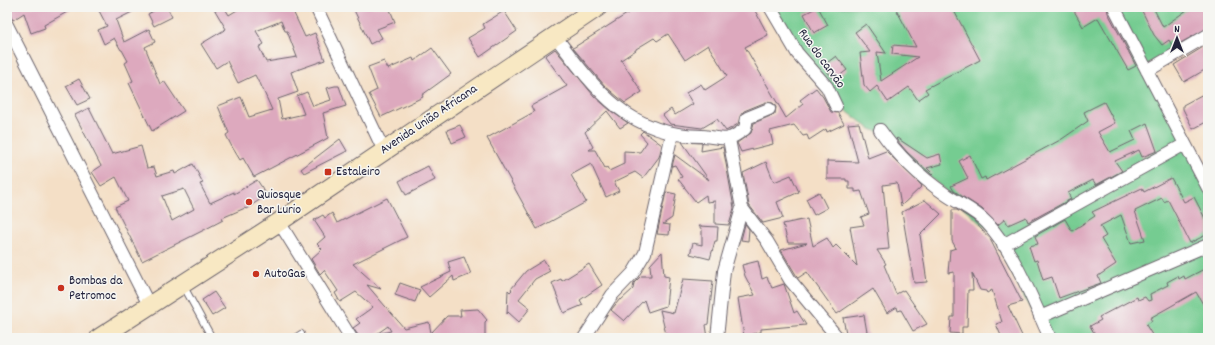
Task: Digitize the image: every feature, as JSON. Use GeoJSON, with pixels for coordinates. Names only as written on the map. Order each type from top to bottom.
{"type":"FeatureCollection","features":[{"type":"Feature","properties":{"kind":"main road","name":"Avenida União Africana"},"geometry":{"type":"LineString","coordinates":[[99,338],[279,222],[598,7]]}},
{"type":"Feature","properties":{"kind":"street"},"geometry":{"type":"LineString","coordinates":[[316,7],[384,151]]}},
{"type":"Feature","properties":{"kind":"street","name":"Rua do carvão"},"geometry":{"type":"LineString","coordinates":[[770,7],[797,53],[827,87],[836,106]]}},
{"type":"Feature","properties":{"kind":"street"},"geometry":{"type":"LineString","coordinates":[[1114,7],[1208,188]]}},
{"type":"Feature","properties":{"kind":"street"},"geometry":{"type":"LineString","coordinates":[[7,25],[148,305]]}},
{"type":"Feature","properties":{"kind":"street"},"geometry":{"type":"LineString","coordinates":[[1147,71],[1208,35]]}},
{"type":"Feature","properties":{"kind":"street"},"geometry":{"type":"LineString","coordinates":[[556,36],[589,82],[612,103],[633,118],[672,134],[728,139],[745,129],[747,118],[769,108]]}},
{"type":"Feature","properties":{"kind":"street"},"geometry":{"type":"LineString","coordinates":[[880,130],[894,150],[928,182],[967,206],[987,223],[1003,245],[1018,270],[1050,338]]}},
{"type":"Feature","properties":{"kind":"street"},"geometry":{"type":"LineString","coordinates":[[584,338],[612,295],[633,273],[645,254],[672,134]]}},
{"type":"Feature","properties":{"kind":"street"},"geometry":{"type":"LineString","coordinates":[[728,139],[742,208],[767,241],[790,280],[838,338]]}},
{"type":"Feature","properties":{"kind":"street"},"geometry":{"type":"LineString","coordinates":[[1003,245],[1185,144]]}},
{"type":"Feature","properties":{"kind":"street"},"geometry":{"type":"LineString","coordinates":[[717,338],[724,271],[742,208]]}},
{"type":"Feature","properties":{"kind":"street"},"geometry":{"type":"LineString","coordinates":[[279,222],[351,338]]}},
{"type":"Feature","properties":{"kind":"street"},"geometry":{"type":"LineString","coordinates":[[1040,317],[1208,244]]}},
{"type":"Feature","properties":{"kind":"lane"},"geometry":{"type":"LineString","coordinates":[[182,284],[212,338]]}},
{"type":"Feature","properties":{"kind":"lane"},"geometry":{"type":"LineString","coordinates":[[295,338],[301,334]]}},
{"type":"Feature","properties":{"kind":"green space"},"geometry":{"type":"Polygon","coordinates":[[[773,7],[1208,7],[1208,33],[1164,54],[1148,64],[1208,179],[1208,338],[1045,338],[992,233],[881,133],[869,128],[840,106],[773,7]]]}},
{"type":"Feature","properties":{"kind":"building"},"geometry":{"type":"Polygon","coordinates":[[[14,7],[76,7],[44,25],[45,28],[31,33],[24,13],[13,20],[7,11],[14,7]]]}},
{"type":"Feature","properties":{"kind":"building"},"geometry":{"type":"Polygon","coordinates":[[[97,7],[142,7],[116,20],[124,42],[149,29],[155,42],[145,47],[160,84],[164,81],[184,111],[152,131],[129,83],[133,81],[125,63],[128,61],[122,50],[114,38],[104,44],[98,30],[107,26],[97,7]]]}},
{"type":"Feature","properties":{"kind":"building"},"geometry":{"type":"Polygon","coordinates":[[[161,7],[167,7],[172,17],[154,26],[148,14],[161,7]]]}},
{"type":"Feature","properties":{"kind":"building"},"geometry":{"type":"Polygon","coordinates":[[[213,7],[224,7],[229,15],[242,7],[291,7],[305,37],[315,33],[325,60],[291,72],[298,92],[278,99],[282,119],[304,114],[297,96],[307,92],[313,106],[331,100],[327,88],[335,86],[339,86],[346,106],[323,113],[328,138],[254,177],[243,158],[240,160],[231,145],[226,135],[229,133],[218,106],[241,97],[249,117],[272,110],[255,75],[238,83],[227,61],[216,68],[201,44],[226,29],[213,7]],[[281,21],[256,31],[264,44],[259,47],[266,62],[297,57],[287,31],[285,31],[281,21]]]}},
{"type":"Feature","properties":{"kind":"building"},"geometry":{"type":"Polygon","coordinates":[[[361,7],[389,7],[395,22],[377,29],[382,38],[370,44],[354,10],[361,7]]]}},
{"type":"Feature","properties":{"kind":"building"},"geometry":{"type":"Polygon","coordinates":[[[638,7],[753,7],[768,35],[745,47],[786,118],[803,104],[800,100],[816,88],[831,112],[838,113],[844,124],[827,132],[826,129],[809,140],[807,135],[803,136],[794,125],[770,131],[773,144],[741,152],[737,143],[751,133],[754,123],[775,114],[776,107],[773,103],[766,102],[744,111],[740,116],[738,124],[726,131],[717,119],[702,128],[670,124],[663,115],[671,109],[675,115],[693,104],[686,93],[701,84],[705,90],[727,76],[708,45],[685,60],[668,34],[657,41],[654,38],[621,60],[642,92],[625,103],[605,86],[573,48],[638,7]]]}},
{"type":"Feature","properties":{"kind":"building"},"geometry":{"type":"Polygon","coordinates":[[[818,7],[828,25],[814,33],[804,14],[818,7]]]}},
{"type":"Feature","properties":{"kind":"building"},"geometry":{"type":"Polygon","coordinates":[[[895,7],[952,7],[980,60],[925,89],[928,93],[918,100],[909,87],[888,102],[877,86],[870,92],[864,85],[860,53],[870,52],[855,32],[866,24],[886,53],[877,52],[881,81],[918,57],[892,54],[893,45],[916,47],[895,7]]]}},
{"type":"Feature","properties":{"kind":"building"},"geometry":{"type":"Polygon","coordinates":[[[1072,7],[1107,7],[1108,13],[1136,66],[1128,70],[1098,18],[1083,27],[1072,7]]]}},
{"type":"Feature","properties":{"kind":"building"},"geometry":{"type":"Polygon","coordinates":[[[1140,7],[1153,7],[1163,27],[1187,10],[1185,7],[1208,7],[1208,28],[1173,47],[1169,40],[1162,45],[1154,35],[1140,7]]]}},
{"type":"Feature","properties":{"kind":"building"},"geometry":{"type":"Polygon","coordinates":[[[504,11],[517,31],[480,57],[468,38],[485,28],[483,24],[504,11]]]}},
{"type":"Feature","properties":{"kind":"building"},"geometry":{"type":"Polygon","coordinates":[[[1208,44],[1208,68],[1184,82],[1174,65],[1208,44]]]}},
{"type":"Feature","properties":{"kind":"building"},"geometry":{"type":"Polygon","coordinates":[[[432,48],[451,74],[422,95],[423,97],[381,117],[369,94],[377,90],[368,67],[384,61],[388,69],[413,58],[414,61],[432,48]]]}},
{"type":"Feature","properties":{"kind":"building"},"geometry":{"type":"Polygon","coordinates":[[[555,49],[594,96],[628,123],[620,128],[607,111],[585,132],[593,147],[589,150],[595,150],[605,168],[607,167],[609,171],[624,164],[624,151],[640,152],[647,142],[640,134],[643,131],[662,145],[659,157],[643,178],[635,172],[614,182],[619,191],[606,197],[591,164],[571,175],[586,202],[537,229],[487,138],[534,112],[531,106],[567,86],[545,56],[555,49]]]}},
{"type":"Feature","properties":{"kind":"building"},"geometry":{"type":"Polygon","coordinates":[[[836,56],[847,70],[834,80],[823,66],[836,56]]]}},
{"type":"Feature","properties":{"kind":"building"},"geometry":{"type":"Polygon","coordinates":[[[79,79],[90,99],[77,105],[66,86],[79,79]]]}},
{"type":"Feature","properties":{"kind":"building"},"geometry":{"type":"Polygon","coordinates":[[[1205,93],[1208,99],[1208,121],[1193,129],[1183,109],[1183,105],[1205,93]]]}},
{"type":"Feature","properties":{"kind":"building"},"geometry":{"type":"Polygon","coordinates":[[[1104,102],[1115,123],[1098,132],[1110,152],[1135,140],[1131,131],[1147,123],[1157,151],[1142,157],[1139,150],[1115,161],[1122,171],[1096,185],[1093,180],[1068,193],[1071,199],[1028,222],[1026,217],[1008,225],[1005,219],[998,225],[982,209],[954,191],[951,186],[968,178],[959,161],[970,155],[981,179],[985,177],[986,180],[1062,139],[1088,121],[1084,112],[1104,102]]]}},
{"type":"Feature","properties":{"kind":"building"},"geometry":{"type":"Polygon","coordinates":[[[89,108],[112,154],[141,146],[147,168],[154,167],[157,176],[174,171],[175,174],[193,164],[203,183],[200,184],[210,203],[234,192],[234,194],[257,180],[267,195],[246,209],[245,208],[222,218],[223,220],[142,261],[115,207],[128,201],[116,177],[101,186],[92,172],[101,166],[75,115],[89,108]],[[184,189],[162,196],[172,221],[194,209],[184,189]]]}},
{"type":"Feature","properties":{"kind":"building"},"geometry":{"type":"Polygon","coordinates":[[[859,123],[868,158],[886,151],[922,186],[901,206],[897,183],[883,185],[889,249],[877,250],[886,264],[884,265],[896,294],[904,290],[927,324],[913,331],[901,310],[898,311],[897,307],[887,313],[873,289],[837,314],[807,272],[798,278],[781,250],[807,243],[788,243],[783,224],[807,219],[813,246],[827,238],[833,248],[836,245],[857,266],[850,227],[864,225],[861,217],[869,214],[861,191],[855,192],[855,189],[849,189],[849,181],[846,181],[846,179],[827,179],[827,161],[858,162],[848,124],[859,123]]]}},
{"type":"Feature","properties":{"kind":"building"},"geometry":{"type":"Polygon","coordinates":[[[460,125],[466,137],[452,143],[447,130],[460,125]]]}},
{"type":"Feature","properties":{"kind":"building"},"geometry":{"type":"Polygon","coordinates":[[[897,138],[927,158],[940,154],[942,164],[927,168],[933,174],[932,175],[907,152],[896,139],[897,138]]]}},
{"type":"Feature","properties":{"kind":"building"},"geometry":{"type":"Polygon","coordinates":[[[340,139],[347,151],[304,173],[301,169],[340,139]]]}},
{"type":"Feature","properties":{"kind":"building"},"geometry":{"type":"Polygon","coordinates":[[[682,142],[702,143],[701,151],[723,147],[734,208],[729,225],[715,224],[715,201],[707,202],[706,195],[696,202],[678,179],[682,177],[675,165],[672,166],[675,155],[709,180],[682,142]]]}},
{"type":"Feature","properties":{"kind":"building"},"geometry":{"type":"Polygon","coordinates":[[[766,162],[774,182],[791,175],[799,192],[777,202],[783,218],[763,223],[749,205],[743,173],[766,162]]]}},
{"type":"Feature","properties":{"kind":"building"},"geometry":{"type":"Polygon","coordinates":[[[428,166],[435,180],[406,195],[399,181],[428,166]]]}},
{"type":"Feature","properties":{"kind":"building"},"geometry":{"type":"Polygon","coordinates":[[[1171,178],[1184,202],[1194,197],[1208,224],[1208,234],[1190,243],[1168,200],[1164,202],[1162,198],[1135,211],[1145,240],[1131,243],[1121,215],[1100,226],[1106,236],[1101,239],[1116,264],[1098,276],[1101,283],[1059,298],[1052,277],[1043,280],[1037,260],[1034,261],[1029,246],[1038,244],[1035,236],[1065,219],[1072,231],[1095,216],[1092,212],[1142,188],[1144,192],[1171,178]]]}},
{"type":"Feature","properties":{"kind":"building"},"geometry":{"type":"Polygon","coordinates":[[[666,192],[676,194],[672,218],[663,224],[670,225],[669,235],[657,234],[666,192]]]}},
{"type":"Feature","properties":{"kind":"building"},"geometry":{"type":"Polygon","coordinates":[[[819,192],[827,208],[814,215],[806,199],[819,192]]]}},
{"type":"Feature","properties":{"kind":"building"},"geometry":{"type":"Polygon","coordinates":[[[387,198],[407,237],[353,264],[381,289],[367,285],[404,328],[429,322],[431,333],[447,316],[461,316],[460,310],[478,309],[487,320],[485,322],[485,338],[378,338],[377,334],[391,331],[388,326],[371,338],[360,338],[353,328],[360,323],[356,319],[373,307],[356,292],[340,302],[335,293],[338,291],[324,270],[320,274],[311,259],[322,249],[317,244],[325,237],[314,220],[323,215],[325,218],[332,213],[337,223],[387,198]]]}},
{"type":"Feature","properties":{"kind":"building"},"geometry":{"type":"Polygon","coordinates":[[[925,200],[941,214],[920,235],[927,282],[914,283],[902,212],[925,200]]]}},
{"type":"Feature","properties":{"kind":"building"},"geometry":{"type":"Polygon","coordinates":[[[952,210],[957,210],[973,220],[990,239],[1022,302],[1008,306],[1023,338],[1002,338],[996,324],[1002,322],[992,290],[987,293],[986,291],[980,290],[972,273],[973,290],[968,290],[967,327],[962,327],[962,334],[950,333],[951,317],[954,317],[954,272],[948,273],[950,250],[956,248],[952,241],[952,210]]]}},
{"type":"Feature","properties":{"kind":"building"},"geometry":{"type":"Polygon","coordinates":[[[745,224],[749,229],[748,241],[741,240],[745,224]]]}},
{"type":"Feature","properties":{"kind":"building"},"geometry":{"type":"Polygon","coordinates":[[[699,226],[718,227],[717,241],[715,241],[710,259],[690,254],[693,243],[702,245],[702,230],[699,226]]]}},
{"type":"Feature","properties":{"kind":"building"},"geometry":{"type":"Polygon","coordinates":[[[662,252],[664,276],[669,277],[666,306],[648,312],[644,300],[624,321],[611,310],[620,299],[621,300],[633,289],[634,283],[641,276],[651,276],[650,265],[662,252]]]}},
{"type":"Feature","properties":{"kind":"building"},"geometry":{"type":"Polygon","coordinates":[[[464,257],[471,274],[454,281],[453,276],[429,297],[420,287],[451,272],[448,262],[464,257]]]}},
{"type":"Feature","properties":{"kind":"building"},"geometry":{"type":"Polygon","coordinates":[[[544,260],[550,271],[535,279],[519,299],[530,308],[519,322],[508,312],[507,314],[508,290],[510,292],[512,290],[511,289],[526,271],[544,260]]]}},
{"type":"Feature","properties":{"kind":"building"},"geometry":{"type":"Polygon","coordinates":[[[758,261],[762,279],[767,277],[772,288],[784,284],[794,313],[797,311],[806,325],[761,329],[761,332],[744,336],[738,298],[755,295],[745,276],[742,265],[758,261]]]}},
{"type":"Feature","properties":{"kind":"building"},"geometry":{"type":"Polygon","coordinates":[[[589,264],[602,285],[580,300],[583,305],[564,313],[552,283],[561,279],[562,281],[589,264]]]}},
{"type":"Feature","properties":{"kind":"building"},"geometry":{"type":"Polygon","coordinates":[[[1208,267],[1208,313],[1196,292],[1150,318],[1152,321],[1146,325],[1154,338],[1097,338],[1090,326],[1101,320],[1099,317],[1137,297],[1138,300],[1145,297],[1148,301],[1151,300],[1150,294],[1168,285],[1167,282],[1178,276],[1179,279],[1184,276],[1185,279],[1208,267]]]}},
{"type":"Feature","properties":{"kind":"building"},"geometry":{"type":"Polygon","coordinates":[[[683,279],[713,281],[708,324],[706,325],[708,338],[667,338],[660,310],[674,313],[683,279]]]}},
{"type":"Feature","properties":{"kind":"building"},"geometry":{"type":"Polygon","coordinates":[[[400,283],[420,290],[415,302],[395,295],[400,283]]]}},
{"type":"Feature","properties":{"kind":"building"},"geometry":{"type":"Polygon","coordinates":[[[214,292],[225,308],[212,316],[202,300],[214,292]]]}},
{"type":"Feature","properties":{"kind":"building"},"geometry":{"type":"Polygon","coordinates":[[[864,315],[868,338],[847,338],[843,318],[864,315]]]}},
{"type":"Feature","properties":{"kind":"place","name":"Estaleiro"},"geometry":{"type":"Point","coordinates":[328,172]}},
{"type":"Feature","properties":{"kind":"place","name":"Quiosque Bar Lurio"},"geometry":{"type":"Point","coordinates":[249,202]}},
{"type":"Feature","properties":{"kind":"place","name":"AutoGas"},"geometry":{"type":"Point","coordinates":[256,274]}},
{"type":"Feature","properties":{"kind":"place","name":"Bombas da Petromoc"},"geometry":{"type":"Point","coordinates":[61,288]}}]}
